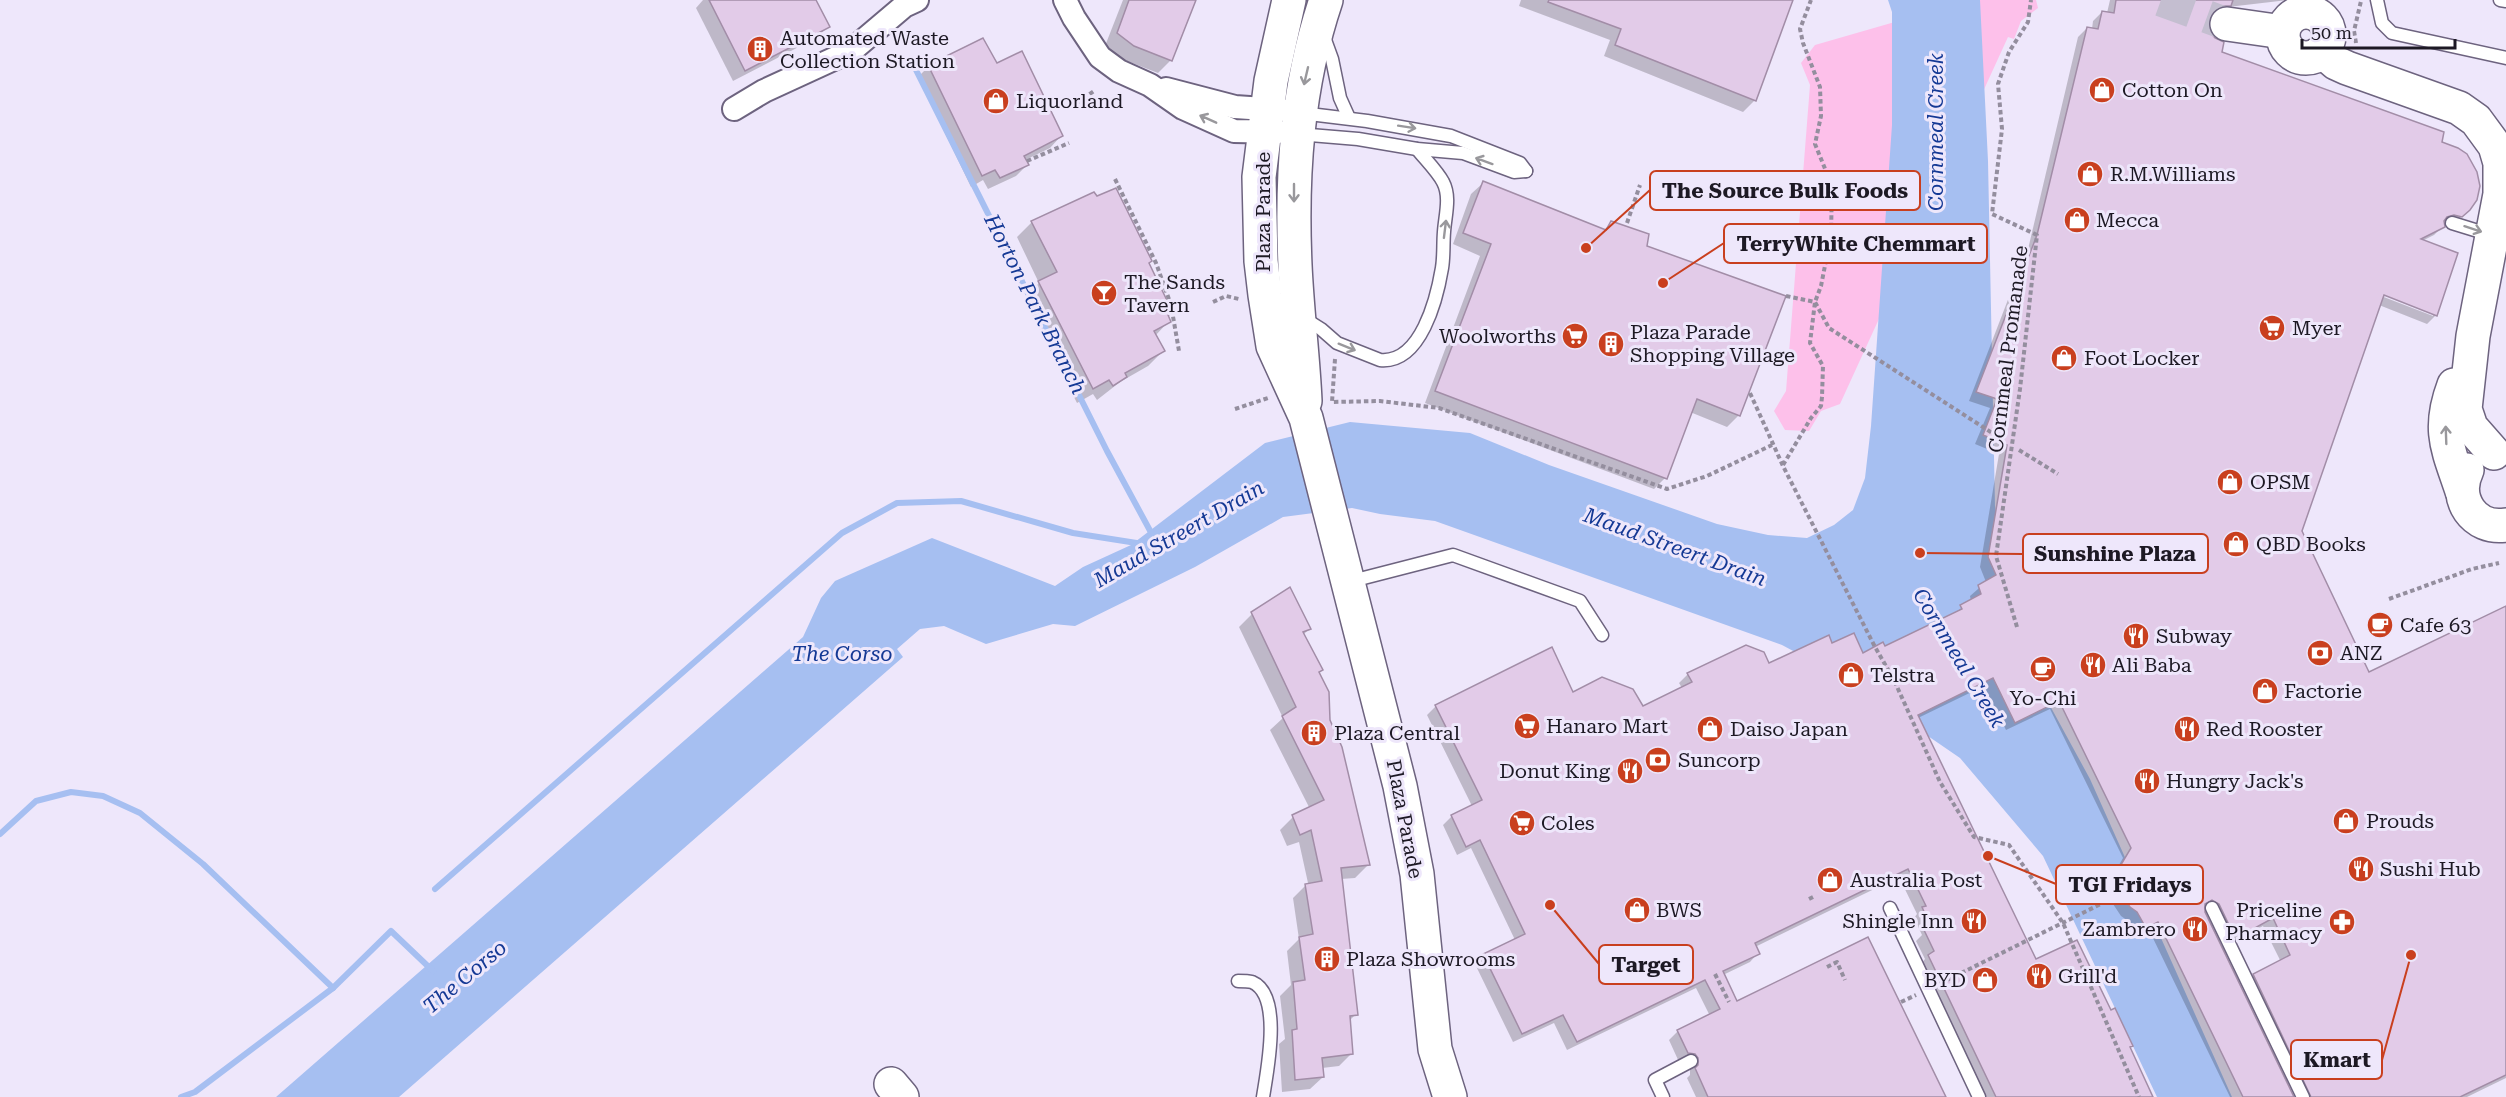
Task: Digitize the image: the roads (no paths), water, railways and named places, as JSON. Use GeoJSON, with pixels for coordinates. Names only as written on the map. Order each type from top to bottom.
{"type":"FeatureCollection","features":[{"type":"Feature","properties":{"kind":"main road","name":"Plaza Parade"},"geometry":{"type":"LineString","coordinates":[[1289,0],[1266,119],[1259,177],[1261,261],[1267,306],[1273,346],[1306,418],[1409,827],[1417,874],[1435,1049],[1450,1097]]}},
{"type":"Feature","properties":{"kind":"main road","name":"Plaza Parade"},"geometry":{"type":"LineString","coordinates":[[1306,418],[1295,267],[1294,210],[1298,124],[1322,11]]}},
{"type":"Feature","properties":{"kind":"main road"},"geometry":{"type":"LineString","coordinates":[[2228,24],[2283,32],[2288,19],[2294,15],[2300,12],[2315,13],[2321,17],[2329,30],[2327,45],[2322,51],[2336,63],[2448,104],[2476,120],[2495,146],[2500,163],[2501,186],[2473,336],[2465,414],[2477,435],[2499,451]]}},
{"type":"Feature","properties":{"kind":"main road"},"geometry":{"type":"LineString","coordinates":[[2473,336],[2452,393],[2445,438],[2449,458],[2466,506],[2476,519],[2491,525],[2506,525]]}},
{"type":"Feature","properties":{"kind":"main road"},"geometry":{"type":"LineString","coordinates":[[2462,491],[2465,474],[2471,465],[2479,458],[2499,451]]}},
{"type":"Feature","properties":{"kind":"main road","name":"Plaza Parade"},"geometry":{"type":"LineString","coordinates":[[1427,1097],[1428,1077],[1435,1049]]}},
{"type":"Feature","properties":{"kind":"street"},"geometry":{"type":"LineString","coordinates":[[734,109],[764,91],[850,51],[904,6],[917,0]]}},
{"type":"Feature","properties":{"kind":"street"},"geometry":{"type":"LineString","coordinates":[[1065,0],[1100,57],[1119,71],[1150,85],[1183,108],[1234,130],[1266,119],[1298,124]]}},
{"type":"Feature","properties":{"kind":"lane"},"geometry":{"type":"LineString","coordinates":[[2377,0],[2382,23],[2392,33],[2506,58]]}},
{"type":"Feature","properties":{"kind":"lane"},"geometry":{"type":"LineString","coordinates":[[2500,0],[2506,1]]}},
{"type":"Feature","properties":{"kind":"lane"},"geometry":{"type":"LineString","coordinates":[[1322,11],[1340,98],[1349,118]]}},
{"type":"Feature","properties":{"kind":"lane"},"geometry":{"type":"LineString","coordinates":[[1349,118],[1450,136],[1520,163],[1527,171],[1514,172],[1463,153],[1417,149],[1298,124],[1349,118]]}},
{"type":"Feature","properties":{"kind":"lane"},"geometry":{"type":"LineString","coordinates":[[1299,315],[1337,343],[1380,360],[1401,355],[1420,335],[1426,325],[1442,268],[1448,209],[1444,182],[1417,149]]}},
{"type":"Feature","properties":{"kind":"lane"},"geometry":{"type":"LineString","coordinates":[[2452,223],[2493,236]]}},
{"type":"Feature","properties":{"kind":"lane"},"geometry":{"type":"LineString","coordinates":[[1347,582],[1453,555],[1580,601],[1602,635]]}},
{"type":"Feature","properties":{"kind":"lane"},"geometry":{"type":"LineString","coordinates":[[1890,908],[1979,1097]]}},
{"type":"Feature","properties":{"kind":"lane"},"geometry":{"type":"LineString","coordinates":[[2212,908],[2303,1097]]}},
{"type":"Feature","properties":{"kind":"lane"},"geometry":{"type":"LineString","coordinates":[[1238,981],[1252,982],[1263,992],[1268,1003],[1270,1021],[1263,1097]]}},
{"type":"Feature","properties":{"kind":"lane"},"geometry":{"type":"LineString","coordinates":[[1663,1097],[1655,1080],[1692,1061]]}},
{"type":"Feature","properties":{"kind":"water"},"geometry":{"type":"Polygon","coordinates":[[[1888,0],[1980,0],[1988,161],[1995,506],[2012,627],[2036,680],[2090,779],[2232,1097],[2157,1097],[2043,856],[1960,758],[1842,677],[1782,645],[1435,521],[1352,508],[1283,517],[1195,567],[1075,626],[1053,624],[986,644],[944,626],[920,629],[897,649],[903,657],[399,1097],[276,1097],[803,637],[821,598],[835,581],[932,538],[1055,586],[1083,567],[1131,545],[1265,443],[1350,422],[1470,433],[1549,465],[1717,524],[1768,535],[1807,538],[1834,525],[1853,510],[1865,478],[1871,426],[1892,125],[1892,12],[1888,0]]]}},
{"type":"Feature","properties":{"kind":"waterway","name":"Horton Park Branch"},"geometry":{"type":"LineString","coordinates":[[912,62],[1107,451],[1154,538]]}},
{"type":"Feature","properties":{"kind":"waterway","name":"Maud Streert Drain"},"geometry":{"type":"LineString","coordinates":[[435,889],[842,533],[897,503],[961,501],[1073,533],[1143,544]]}},
{"type":"Feature","properties":{"kind":"waterway"},"geometry":{"type":"LineString","coordinates":[[0,834],[36,801],[71,792],[103,796],[140,813],[203,864],[333,988],[391,931],[433,971]]}},
{"type":"Feature","properties":{"kind":"waterway"},"geometry":{"type":"LineString","coordinates":[[181,1097],[195,1092],[333,988]]}},
{"type":"Feature","properties":{"kind":"tunnel"},"geometry":{"type":"LineString","coordinates":[[2161,0],[2227,24]]}},
{"type":"Feature","properties":{"kind":"place","name":"Automated Waste Collection Station"},"geometry":{"type":"Point","coordinates":[760,49]}},
{"type":"Feature","properties":{"kind":"place","name":"Cotton On"},"geometry":{"type":"Point","coordinates":[2102,90]}},
{"type":"Feature","properties":{"kind":"place","name":"Liquorland"},"geometry":{"type":"Point","coordinates":[996,101]}},
{"type":"Feature","properties":{"kind":"place","name":"R.M.Williams"},"geometry":{"type":"Point","coordinates":[2090,174]}},
{"type":"Feature","properties":{"kind":"place","name":"Mecca"},"geometry":{"type":"Point","coordinates":[2077,220]}},
{"type":"Feature","properties":{"kind":"place","name":"The Source Bulk Foods"},"geometry":{"type":"Point","coordinates":[1586,248]}},
{"type":"Feature","properties":{"kind":"place","name":"TerryWhite Chemmart"},"geometry":{"type":"Point","coordinates":[1663,283]}},
{"type":"Feature","properties":{"kind":"place","name":"The Sands Tavern"},"geometry":{"type":"Point","coordinates":[1104,293]}},
{"type":"Feature","properties":{"kind":"place","name":"Myer"},"geometry":{"type":"Point","coordinates":[2272,328]}},
{"type":"Feature","properties":{"kind":"place","name":"Woolworths"},"geometry":{"type":"Point","coordinates":[1575,336]}},
{"type":"Feature","properties":{"kind":"place","name":"Plaza Parade Shopping Village"},"geometry":{"type":"Point","coordinates":[1611,344]}},
{"type":"Feature","properties":{"kind":"place","name":"Foot Locker"},"geometry":{"type":"Point","coordinates":[2064,358]}},
{"type":"Feature","properties":{"kind":"place","name":"OPSM"},"geometry":{"type":"Point","coordinates":[2230,482]}},
{"type":"Feature","properties":{"kind":"place","name":"QBD Books"},"geometry":{"type":"Point","coordinates":[2236,544]}},
{"type":"Feature","properties":{"kind":"place","name":"Sunshine Plaza"},"geometry":{"type":"Point","coordinates":[1920,553]}},
{"type":"Feature","properties":{"kind":"place","name":"Cafe 63"},"geometry":{"type":"Point","coordinates":[2380,625]}},
{"type":"Feature","properties":{"kind":"place","name":"Subway"},"geometry":{"type":"Point","coordinates":[2136,636]}},
{"type":"Feature","properties":{"kind":"place","name":"ANZ"},"geometry":{"type":"Point","coordinates":[2320,653]}},
{"type":"Feature","properties":{"kind":"place","name":"Ali Baba"},"geometry":{"type":"Point","coordinates":[2093,665]}},
{"type":"Feature","properties":{"kind":"place","name":"Yo-Chi"},"geometry":{"type":"Point","coordinates":[2043,669]}},
{"type":"Feature","properties":{"kind":"place","name":"Telstra"},"geometry":{"type":"Point","coordinates":[1851,675]}},
{"type":"Feature","properties":{"kind":"place","name":"Factorie"},"geometry":{"type":"Point","coordinates":[2265,691]}},
{"type":"Feature","properties":{"kind":"place","name":"Hanaro Mart"},"geometry":{"type":"Point","coordinates":[1527,726]}},
{"type":"Feature","properties":{"kind":"place","name":"Daiso Japan"},"geometry":{"type":"Point","coordinates":[1710,729]}},
{"type":"Feature","properties":{"kind":"place","name":"Red Rooster"},"geometry":{"type":"Point","coordinates":[2187,729]}},
{"type":"Feature","properties":{"kind":"place","name":"Plaza Central"},"geometry":{"type":"Point","coordinates":[1314,733]}},
{"type":"Feature","properties":{"kind":"place","name":"Suncorp"},"geometry":{"type":"Point","coordinates":[1658,760]}},
{"type":"Feature","properties":{"kind":"place","name":"Donut King"},"geometry":{"type":"Point","coordinates":[1630,771]}},
{"type":"Feature","properties":{"kind":"place","name":"Hungry Jack's"},"geometry":{"type":"Point","coordinates":[2147,781]}},
{"type":"Feature","properties":{"kind":"place","name":"Prouds"},"geometry":{"type":"Point","coordinates":[2346,821]}},
{"type":"Feature","properties":{"kind":"place","name":"Coles"},"geometry":{"type":"Point","coordinates":[1522,823]}},
{"type":"Feature","properties":{"kind":"place","name":"TGI Fridays"},"geometry":{"type":"Point","coordinates":[1988,856]}},
{"type":"Feature","properties":{"kind":"place","name":"Sushi Hub"},"geometry":{"type":"Point","coordinates":[2361,869]}},
{"type":"Feature","properties":{"kind":"place","name":"Australia Post"},"geometry":{"type":"Point","coordinates":[1830,880]}},
{"type":"Feature","properties":{"kind":"place","name":"Target"},"geometry":{"type":"Point","coordinates":[1550,905]}},
{"type":"Feature","properties":{"kind":"place","name":"BWS"},"geometry":{"type":"Point","coordinates":[1637,910]}},
{"type":"Feature","properties":{"kind":"place","name":"Shingle Inn"},"geometry":{"type":"Point","coordinates":[1974,921]}},
{"type":"Feature","properties":{"kind":"place","name":"Priceline Pharmacy"},"geometry":{"type":"Point","coordinates":[2342,922]}},
{"type":"Feature","properties":{"kind":"place","name":"Zambrero"},"geometry":{"type":"Point","coordinates":[2195,929]}},
{"type":"Feature","properties":{"kind":"place","name":"Kmart"},"geometry":{"type":"Point","coordinates":[2411,955]}},
{"type":"Feature","properties":{"kind":"place","name":"Plaza Showrooms"},"geometry":{"type":"Point","coordinates":[1327,959]}},
{"type":"Feature","properties":{"kind":"place","name":"Grill'd"},"geometry":{"type":"Point","coordinates":[2039,976]}},
{"type":"Feature","properties":{"kind":"place","name":"BYD"},"geometry":{"type":"Point","coordinates":[1985,980]}},
{"type":"Feature","properties":{"kind":"water label","name":"Cornmeal Creek"},"geometry":{"type":"Point","coordinates":[1936,132]}},
{"type":"Feature","properties":{"kind":"water label","name":"The Corso"},"geometry":{"type":"Point","coordinates":[842,654]}},
{"type":"Feature","properties":{"kind":"water label","name":"Cornmeal Creek"},"geometry":{"type":"Point","coordinates":[1959,658]}},
{"type":"Feature","properties":{"kind":"water label","name":"The Corso"},"geometry":{"type":"Point","coordinates":[465,977]}}]}
